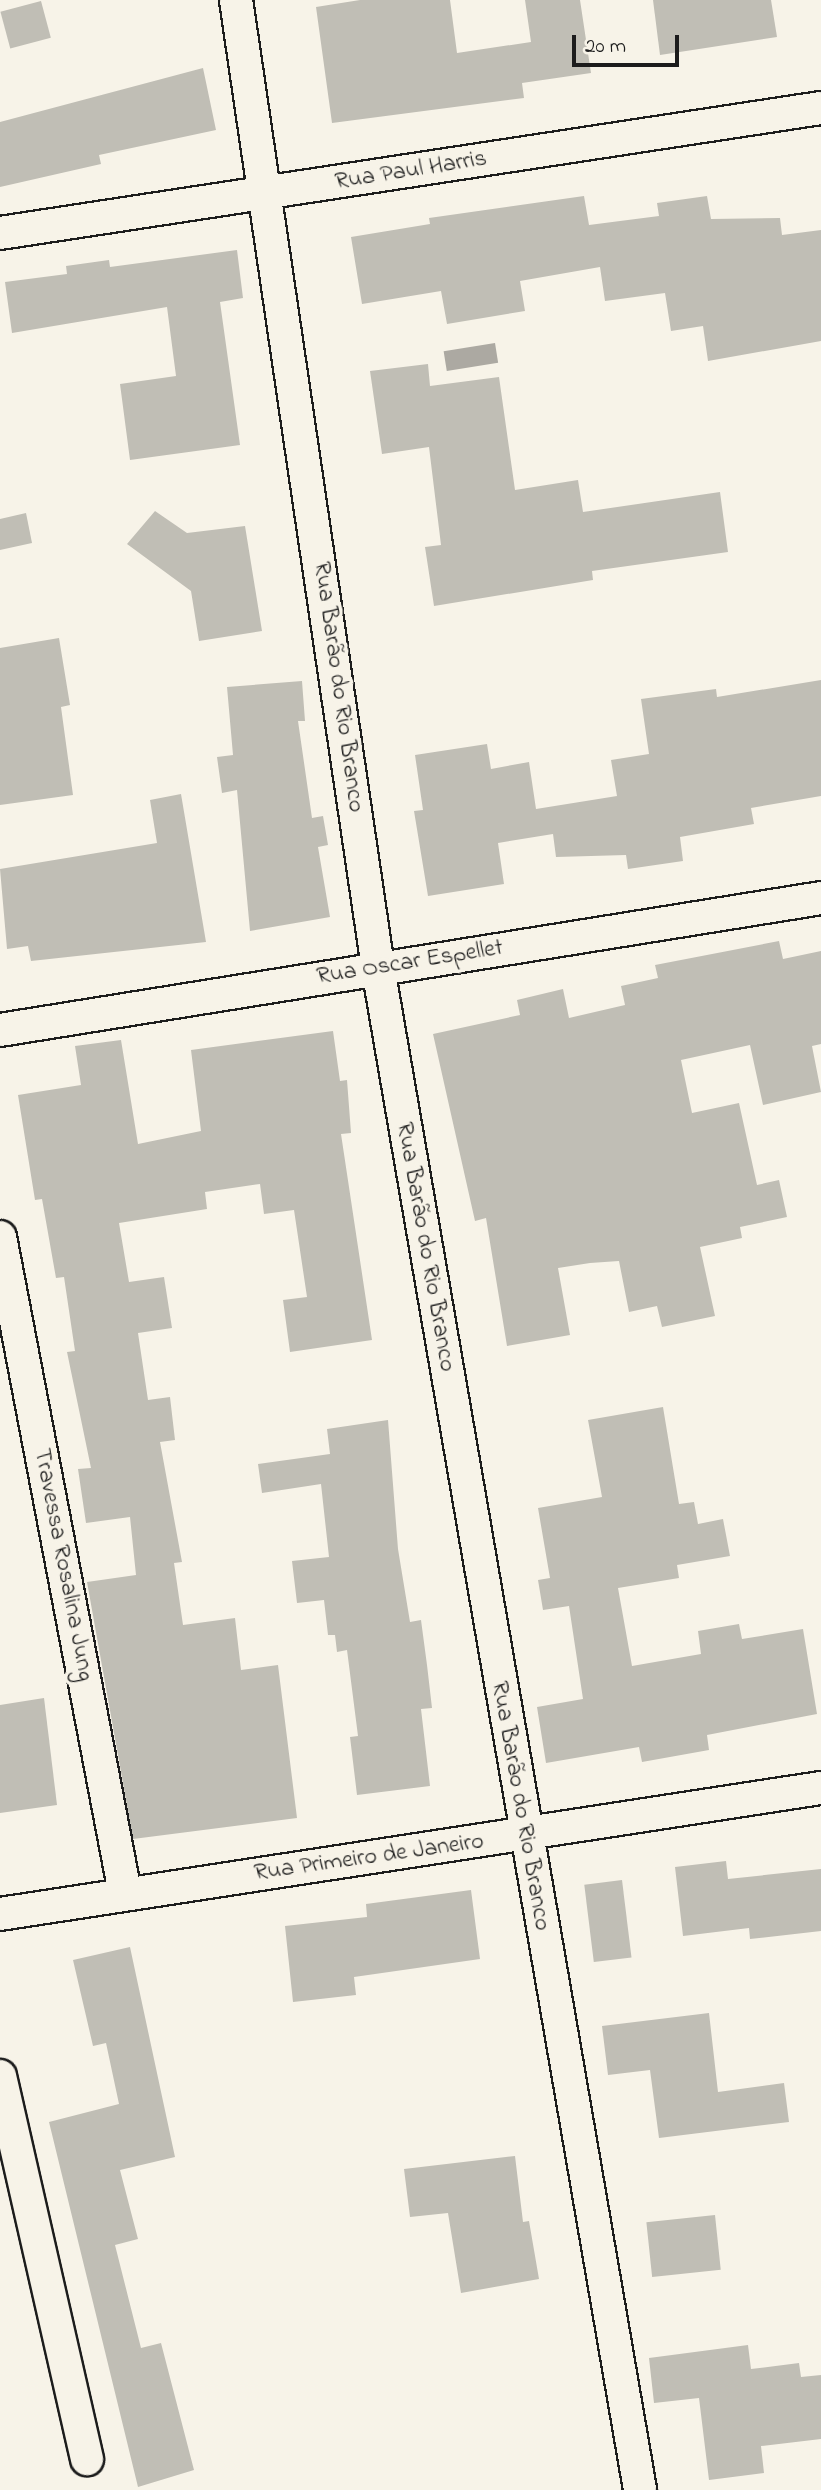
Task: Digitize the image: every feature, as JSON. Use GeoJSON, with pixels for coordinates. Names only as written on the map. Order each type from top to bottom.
{"type":"FeatureCollection","features":[{"type":"Feature","properties":{"kind":"street","name":"Rua Barão do Rio Branco"},"geometry":{"type":"LineString","coordinates":[[236,0],[268,193],[379,968],[524,1835],[640,2490]]}},
{"type":"Feature","properties":{"kind":"street","name":"Rua Paul Harris"},"geometry":{"type":"LineString","coordinates":[[0,233],[821,108]]}},
{"type":"Feature","properties":{"kind":"street","name":"Rua Oscar Espellet"},"geometry":{"type":"LineString","coordinates":[[0,1030],[821,898]]}},
{"type":"Feature","properties":{"kind":"street","name":"Travessa Rosalina Jung"},"geometry":{"type":"LineString","coordinates":[[0,1237],[125,1893]]}},
{"type":"Feature","properties":{"kind":"street","name":"Rua Primeiro de Janeiro"},"geometry":{"type":"LineString","coordinates":[[0,1914],[821,1788]]}},
{"type":"Feature","properties":{"kind":"street"},"geometry":{"type":"LineString","coordinates":[[0,2076],[88,2459]]}},
{"type":"Feature","properties":{"kind":"shaded area"},"geometry":{"type":"Polygon","coordinates":[[[495,343],[498,363],[447,371],[444,351],[495,343]]]}},
{"type":"Feature","properties":{"kind":"building"},"geometry":{"type":"Polygon","coordinates":[[[360,0],[450,0],[457,53],[531,42],[525,0],[580,0],[591,73],[522,83],[524,98],[332,123],[316,7],[360,0]]]}},
{"type":"Feature","properties":{"kind":"building"},"geometry":{"type":"Polygon","coordinates":[[[653,0],[771,0],[777,37],[660,55],[653,0]]]}},
{"type":"Feature","properties":{"kind":"building"},"geometry":{"type":"Polygon","coordinates":[[[41,1],[51,38],[10,49],[0,12],[41,1]]]}},
{"type":"Feature","properties":{"kind":"building"},"geometry":{"type":"Polygon","coordinates":[[[203,68],[216,130],[99,155],[101,164],[0,187],[0,122],[203,68]]]}},
{"type":"Feature","properties":{"kind":"building"},"geometry":{"type":"Polygon","coordinates":[[[584,196],[589,225],[659,216],[657,203],[707,196],[711,219],[780,218],[782,235],[821,230],[821,341],[708,361],[703,326],[671,331],[665,293],[605,301],[600,267],[520,281],[525,311],[447,324],[441,291],[362,304],[351,237],[430,224],[429,218],[584,196]]]}},
{"type":"Feature","properties":{"kind":"building"},"geometry":{"type":"Polygon","coordinates":[[[237,250],[243,298],[220,302],[240,445],[130,460],[120,384],[176,376],[167,307],[12,333],[5,282],[67,274],[66,266],[109,260],[110,267],[237,250]]]}},
{"type":"Feature","properties":{"kind":"building"},"geometry":{"type":"Polygon","coordinates":[[[428,364],[430,386],[499,377],[515,490],[578,480],[583,512],[720,492],[728,552],[592,571],[593,580],[434,606],[425,547],[441,545],[429,447],[382,454],[370,371],[428,364]]]}},
{"type":"Feature","properties":{"kind":"building"},"geometry":{"type":"Polygon","coordinates":[[[155,511],[187,533],[245,526],[262,631],[199,641],[191,591],[127,544],[155,511]]]}},
{"type":"Feature","properties":{"kind":"building"},"geometry":{"type":"Polygon","coordinates":[[[26,513],[32,543],[0,550],[0,519],[26,513]]]}},
{"type":"Feature","properties":{"kind":"building"},"geometry":{"type":"Polygon","coordinates":[[[59,638],[70,705],[61,707],[73,795],[0,805],[0,648],[59,638]]]}},
{"type":"Feature","properties":{"kind":"building"},"geometry":{"type":"Polygon","coordinates":[[[821,680],[821,796],[751,808],[754,824],[680,837],[683,861],[628,869],[626,855],[556,857],[553,834],[498,843],[504,884],[428,896],[414,811],[423,810],[415,755],[487,744],[491,769],[529,762],[536,809],[617,796],[611,760],[649,754],[641,699],[716,689],[717,697],[821,680]]]}},
{"type":"Feature","properties":{"kind":"building"},"geometry":{"type":"Polygon","coordinates":[[[302,681],[305,721],[298,721],[312,818],[323,816],[328,845],[318,847],[330,917],[250,931],[237,790],[222,793],[217,757],[233,755],[227,687],[302,681]]]}},
{"type":"Feature","properties":{"kind":"building"},"geometry":{"type":"Polygon","coordinates":[[[181,794],[206,942],[31,961],[28,946],[7,949],[0,869],[157,843],[150,800],[181,794]]]}},
{"type":"Feature","properties":{"kind":"building"},"geometry":{"type":"Polygon","coordinates":[[[779,941],[783,959],[821,951],[821,1044],[812,1046],[821,1092],[763,1105],[750,1045],[681,1060],[692,1113],[739,1103],[757,1185],[779,1180],[787,1217],[740,1227],[742,1238],[700,1247],[715,1316],[662,1327],[657,1306],[629,1312],[619,1261],[590,1263],[558,1268],[570,1335],[507,1346],[486,1218],[475,1221],[433,1034],[520,1015],[517,1000],[563,989],[569,1018],[625,1005],[621,986],[658,978],[655,965],[779,941]]]}},
{"type":"Feature","properties":{"kind":"building"},"geometry":{"type":"Polygon","coordinates":[[[333,1031],[340,1081],[347,1080],[351,1133],[341,1134],[372,1340],[290,1352],[283,1300],[307,1297],[294,1210],[264,1214],[260,1184],[205,1192],[207,1209],[119,1223],[129,1282],[164,1277],[172,1328],[138,1333],[148,1400],[170,1397],[175,1440],[160,1442],[182,1562],[174,1563],[183,1625],[235,1618],[241,1670],[278,1665],[297,1818],[133,1839],[87,1582],[136,1575],[130,1517],[86,1523],[78,1469],[91,1468],[67,1352],[75,1351],[64,1277],[56,1278],[42,1199],[35,1200],[18,1095],[81,1085],[75,1046],[121,1040],[138,1144],[201,1131],[191,1050],[333,1031]]]}},
{"type":"Feature","properties":{"kind":"building"},"geometry":{"type":"Polygon","coordinates":[[[663,1407],[679,1504],[694,1502],[698,1524],[723,1519],[730,1556],[677,1565],[679,1578],[618,1588],[632,1666],[701,1654],[698,1631],[739,1624],[742,1639],[803,1629],[817,1714],[707,1735],[709,1750],[642,1762],[639,1747],[546,1763],[537,1707],[583,1699],[569,1606],[543,1610],[538,1580],[550,1578],[538,1508],[602,1497],[588,1420],[663,1407]]]}},
{"type":"Feature","properties":{"kind":"building"},"geometry":{"type":"Polygon","coordinates":[[[388,1420],[398,1549],[410,1622],[421,1620],[432,1708],[421,1709],[430,1786],[357,1795],[350,1737],[358,1736],[347,1650],[337,1652],[335,1635],[328,1635],[324,1600],[297,1603],[292,1561],[329,1557],[321,1484],[262,1493],[258,1464],[330,1454],[327,1429],[388,1420]]]}},
{"type":"Feature","properties":{"kind":"building"},"geometry":{"type":"Polygon","coordinates":[[[44,1698],[57,1805],[0,1813],[0,1705],[44,1698]]]}},
{"type":"Feature","properties":{"kind":"building"},"geometry":{"type":"Polygon","coordinates":[[[726,1861],[728,1879],[821,1869],[821,1931],[750,1939],[749,1928],[683,1936],[675,1867],[726,1861]]]}},
{"type":"Feature","properties":{"kind":"building"},"geometry":{"type":"Polygon","coordinates":[[[622,1880],[632,1957],[594,1962],[584,1885],[622,1880]]]}},
{"type":"Feature","properties":{"kind":"building"},"geometry":{"type":"Polygon","coordinates":[[[471,1890],[480,1959],[354,1977],[356,1995],[293,2002],[285,1926],[367,1917],[366,1904],[471,1890]]]}},
{"type":"Feature","properties":{"kind":"building"},"geometry":{"type":"Polygon","coordinates":[[[130,1947],[175,2157],[120,2170],[138,2239],[115,2245],[141,2348],[161,2343],[194,2470],[138,2487],[49,2122],[119,2104],[106,2043],[93,2046],[73,1960],[130,1947]]]}},
{"type":"Feature","properties":{"kind":"building"},"geometry":{"type":"Polygon","coordinates":[[[709,2013],[718,2092],[784,2083],[789,2122],[659,2138],[650,2070],[608,2075],[602,2026],[709,2013]]]}},
{"type":"Feature","properties":{"kind":"building"},"geometry":{"type":"Polygon","coordinates":[[[515,2156],[523,2222],[529,2221],[539,2279],[461,2293],[448,2213],[410,2217],[404,2169],[515,2156]]]}},
{"type":"Feature","properties":{"kind":"building"},"geometry":{"type":"Polygon","coordinates":[[[715,2215],[721,2270],[652,2277],[646,2222],[715,2215]]]}},
{"type":"Feature","properties":{"kind":"building"},"geometry":{"type":"Polygon","coordinates":[[[748,2345],[751,2369],[799,2363],[801,2377],[821,2375],[821,2439],[761,2446],[764,2473],[709,2480],[699,2398],[654,2403],[649,2358],[748,2345]]]}}]}
